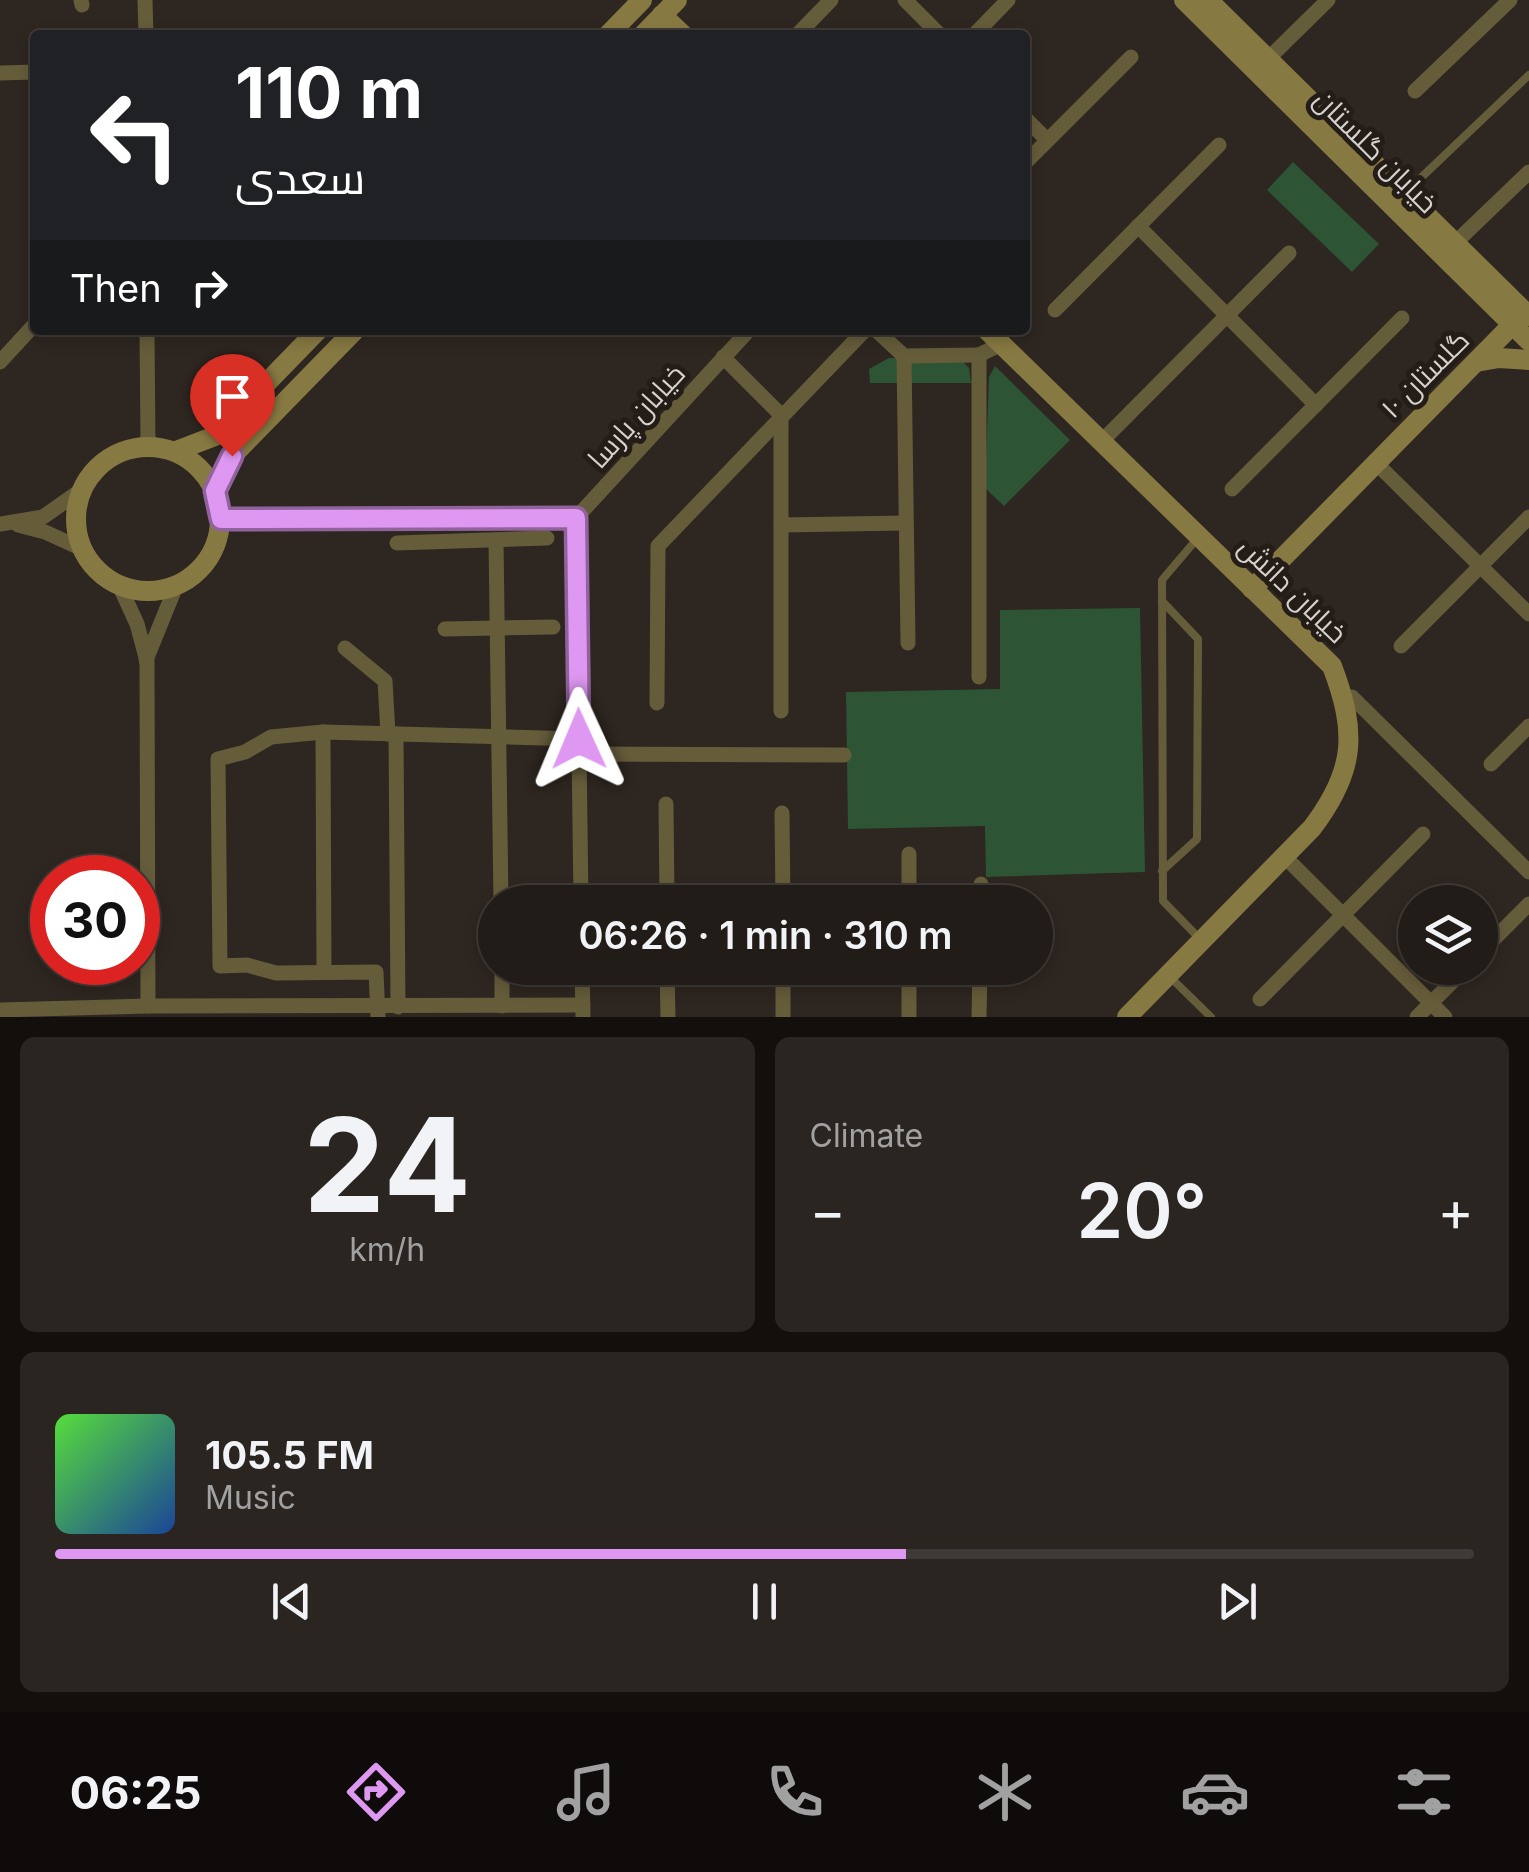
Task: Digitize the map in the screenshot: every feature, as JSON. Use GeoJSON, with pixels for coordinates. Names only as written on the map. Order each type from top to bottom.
{"type":"FeatureCollection","features":[{"type":"Feature","properties":{"kind":"street"},"geometry":{"type":"LineString","coordinates":[[145,0],[146,30]]}},
{"type":"Feature","properties":{"kind":"street"},"geometry":{"type":"LineString","coordinates":[[613,30],[642,0]]}},
{"type":"Feature","properties":{"kind":"street"},"geometry":{"type":"LineString","coordinates":[[802,30],[832,0]]}},
{"type":"Feature","properties":{"kind":"street"},"geometry":{"type":"LineString","coordinates":[[906,0],[935,30]]}},
{"type":"Feature","properties":{"kind":"street"},"geometry":{"type":"LineString","coordinates":[[979,30],[1008,0]]}},
{"type":"Feature","properties":{"kind":"street","name":"خیابان گلستان"},"geometry":{"type":"LineString","coordinates":[[1184,0],[1521,320]]}},
{"type":"Feature","properties":{"kind":"street","name":"خیابان گلستان"},"geometry":{"type":"LineString","coordinates":[[1208,0],[1455,243],[1521,320],[1529,341]]}},
{"type":"Feature","properties":{"kind":"street"},"geometry":{"type":"LineString","coordinates":[[1268,58],[1328,0]]}},
{"type":"Feature","properties":{"kind":"street"},"geometry":{"type":"LineString","coordinates":[[1415,91],[1510,0]]}},
{"type":"Feature","properties":{"kind":"street"},"geometry":{"type":"LineString","coordinates":[[648,30],[670,8]]}},
{"type":"Feature","properties":{"kind":"street"},"geometry":{"type":"LineString","coordinates":[[1030,157],[1131,57]]}},
{"type":"Feature","properties":{"kind":"street"},"geometry":{"type":"LineString","coordinates":[[0,73],[30,72]]}},
{"type":"Feature","properties":{"kind":"street"},"geometry":{"type":"LineString","coordinates":[[1030,123],[1047,140]]}},
{"type":"Feature","properties":{"kind":"street"},"geometry":{"type":"LineString","coordinates":[[1055,310],[1219,144]]}},
{"type":"Feature","properties":{"kind":"street"},"geometry":{"type":"LineString","coordinates":[[1455,243],[1529,172]]}},
{"type":"Feature","properties":{"kind":"street"},"geometry":{"type":"LineString","coordinates":[[1138,226],[1316,404]]}},
{"type":"Feature","properties":{"kind":"street"},"geometry":{"type":"LineString","coordinates":[[1102,442],[1289,252]]}},
{"type":"Feature","properties":{"kind":"street"},"geometry":{"type":"LineString","coordinates":[[1232,489],[1402,318]]}},
{"type":"Feature","properties":{"kind":"street","name":"گلستان ۱۰"},"geometry":{"type":"LineString","coordinates":[[1252,588],[1521,320]]}},
{"type":"Feature","properties":{"kind":"street"},"geometry":{"type":"LineString","coordinates":[[0,362],[30,329]]}},
{"type":"Feature","properties":{"kind":"street"},"geometry":{"type":"LineString","coordinates":[[147,335],[148,446]]}},
{"type":"Feature","properties":{"kind":"street"},"geometry":{"type":"LineString","coordinates":[[176,451],[214,436],[313,335]]}},
{"type":"Feature","properties":{"kind":"street"},"geometry":{"type":"LineString","coordinates":[[215,491],[232,456],[350,335]]}},
{"type":"Feature","properties":{"kind":"street","name":"خیابان پارسا"},"geometry":{"type":"LineString","coordinates":[[576,518],[745,335]]}},
{"type":"Feature","properties":{"kind":"street"},"geometry":{"type":"LineString","coordinates":[[658,703],[658,546],[860,335]]}},
{"type":"Feature","properties":{"kind":"street"},"geometry":{"type":"LineString","coordinates":[[881,335],[904,356],[978,356]]}},
{"type":"Feature","properties":{"kind":"street"},"geometry":{"type":"LineString","coordinates":[[980,678],[978,356],[994,337]]}},
{"type":"Feature","properties":{"kind":"street","name":"خیابان دانش"},"geometry":{"type":"LineString","coordinates":[[994,337],[1332,666],[1346,703],[1350,735],[1346,770],[1331,803],[1127,1017]]}},
{"type":"Feature","properties":{"kind":"street"},"geometry":{"type":"LineString","coordinates":[[904,356],[908,643]]}},
{"type":"Feature","properties":{"kind":"street"},"geometry":{"type":"LineString","coordinates":[[723,357],[781,415],[782,711]]}},
{"type":"Feature","properties":{"kind":"street"},"geometry":{"type":"LineString","coordinates":[[1476,362],[1499,358],[1529,360]]}},
{"type":"Feature","properties":{"kind":"street"},"geometry":{"type":"LineString","coordinates":[[214,436],[220,448],[232,456]]}},
{"type":"Feature","properties":{"kind":"street"},"geometry":{"type":"LineString","coordinates":[[5,524],[43,517],[80,492],[96,468],[120,452],[148,446],[176,451],[200,467],[215,491],[221,519],[216,547],[200,570],[176,586],[149,592],[120,587],[96,572],[80,548],[75,520],[80,492]]}},
{"type":"Feature","properties":{"kind":"street"},"geometry":{"type":"LineString","coordinates":[[1376,463],[1529,614]]}},
{"type":"Feature","properties":{"kind":"street"},"geometry":{"type":"LineString","coordinates":[[1401,646],[1529,516]]}},
{"type":"Feature","properties":{"kind":"street"},"geometry":{"type":"LineString","coordinates":[[221,519],[576,518],[582,885]]}},
{"type":"Feature","properties":{"kind":"street"},"geometry":{"type":"LineString","coordinates":[[5,524],[45,532],[80,548]]}},
{"type":"Feature","properties":{"kind":"street"},"geometry":{"type":"LineString","coordinates":[[781,525],[906,524]]}},
{"type":"Feature","properties":{"kind":"street"},"geometry":{"type":"LineString","coordinates":[[396,543],[548,538]]}},
{"type":"Feature","properties":{"kind":"street"},"geometry":{"type":"LineString","coordinates":[[496,540],[501,885]]}},
{"type":"Feature","properties":{"kind":"street"},"geometry":{"type":"LineString","coordinates":[[146,661],[176,586]]}},
{"type":"Feature","properties":{"kind":"street"},"geometry":{"type":"LineString","coordinates":[[120,587],[137,624],[146,661],[148,1006]]}},
{"type":"Feature","properties":{"kind":"street"},"geometry":{"type":"LineString","coordinates":[[445,629],[553,627]]}},
{"type":"Feature","properties":{"kind":"street"},"geometry":{"type":"LineString","coordinates":[[345,648],[385,681],[392,734],[398,1007]]}},
{"type":"Feature","properties":{"kind":"street"},"geometry":{"type":"LineString","coordinates":[[1352,697],[1529,872]]}},
{"type":"Feature","properties":{"kind":"street"},"geometry":{"type":"LineString","coordinates":[[1491,764],[1529,726]]}},
{"type":"Feature","properties":{"kind":"street"},"geometry":{"type":"LineString","coordinates":[[378,1012],[376,972],[276,973],[246,965],[220,966],[218,759],[246,752],[272,738],[323,732],[500,737],[579,747],[844,755]]}},
{"type":"Feature","properties":{"kind":"street"},"geometry":{"type":"LineString","coordinates":[[323,732],[324,972]]}},
{"type":"Feature","properties":{"kind":"street"},"geometry":{"type":"LineString","coordinates":[[666,804],[667,885]]}},
{"type":"Feature","properties":{"kind":"street"},"geometry":{"type":"LineString","coordinates":[[782,814],[783,885]]}},
{"type":"Feature","properties":{"kind":"street"},"geometry":{"type":"LineString","coordinates":[[1260,999],[1423,834]]}},
{"type":"Feature","properties":{"kind":"street"},"geometry":{"type":"LineString","coordinates":[[909,854],[909,885]]}},
{"type":"Feature","properties":{"kind":"street"},"geometry":{"type":"LineString","coordinates":[[1284,856],[1445,1017]]}},
{"type":"Feature","properties":{"kind":"street"},"geometry":{"type":"LineString","coordinates":[[1498,936],[1529,904]]}},
{"type":"Feature","properties":{"kind":"street"},"geometry":{"type":"LineString","coordinates":[[502,985],[502,1006]]}},
{"type":"Feature","properties":{"kind":"street"},"geometry":{"type":"LineString","coordinates":[[0,1010],[52,1013],[148,1006],[378,1012],[398,1007],[502,1006],[583,1011],[582,985]]}},
{"type":"Feature","properties":{"kind":"street"},"geometry":{"type":"LineString","coordinates":[[668,985],[668,1017]]}},
{"type":"Feature","properties":{"kind":"street"},"geometry":{"type":"LineString","coordinates":[[783,985],[784,1017]]}},
{"type":"Feature","properties":{"kind":"street"},"geometry":{"type":"LineString","coordinates":[[909,985],[909,1017]]}},
{"type":"Feature","properties":{"kind":"street"},"geometry":{"type":"LineString","coordinates":[[979,1017],[980,985]]}},
{"type":"Feature","properties":{"kind":"street"},"geometry":{"type":"LineString","coordinates":[[1418,1017],[1449,985]]}},
{"type":"Feature","properties":{"kind":"lane"},"geometry":{"type":"LineString","coordinates":[[1404,194],[1529,75]]}},
{"type":"Feature","properties":{"kind":"lane"},"geometry":{"type":"LineString","coordinates":[[1199,536],[1162,580],[1162,871],[1163,901],[1202,940]]}},
{"type":"Feature","properties":{"kind":"lane"},"geometry":{"type":"LineString","coordinates":[[1162,601],[1198,639],[1198,840],[1162,871]]}},
{"type":"Feature","properties":{"kind":"lane"},"geometry":{"type":"LineString","coordinates":[[1168,975],[1211,1017]]}},
{"type":"Feature","properties":{"kind":"green space"},"geometry":{"type":"Polygon","coordinates":[[[1293,162],[1379,244],[1352,272],[1267,190],[1293,162]]]}},
{"type":"Feature","properties":{"kind":"green space"},"geometry":{"type":"Polygon","coordinates":[[[889,358],[959,358],[969,368],[971,383],[870,383],[869,369],[889,358]]]}},
{"type":"Feature","properties":{"kind":"green space"},"geometry":{"type":"Polygon","coordinates":[[[995,366],[1070,440],[1004,506],[985,488],[989,377],[995,366]]]}},
{"type":"Feature","properties":{"kind":"green space"},"geometry":{"type":"Polygon","coordinates":[[[1140,608],[1145,872],[986,877],[985,826],[848,829],[846,692],[1000,689],[1000,610],[1140,608]]]}},
{"type":"Feature","properties":{"kind":"route"},"geometry":{"type":"LineString","coordinates":[[232,456],[215,491],[221,519],[576,518],[579,739]]}}]}
